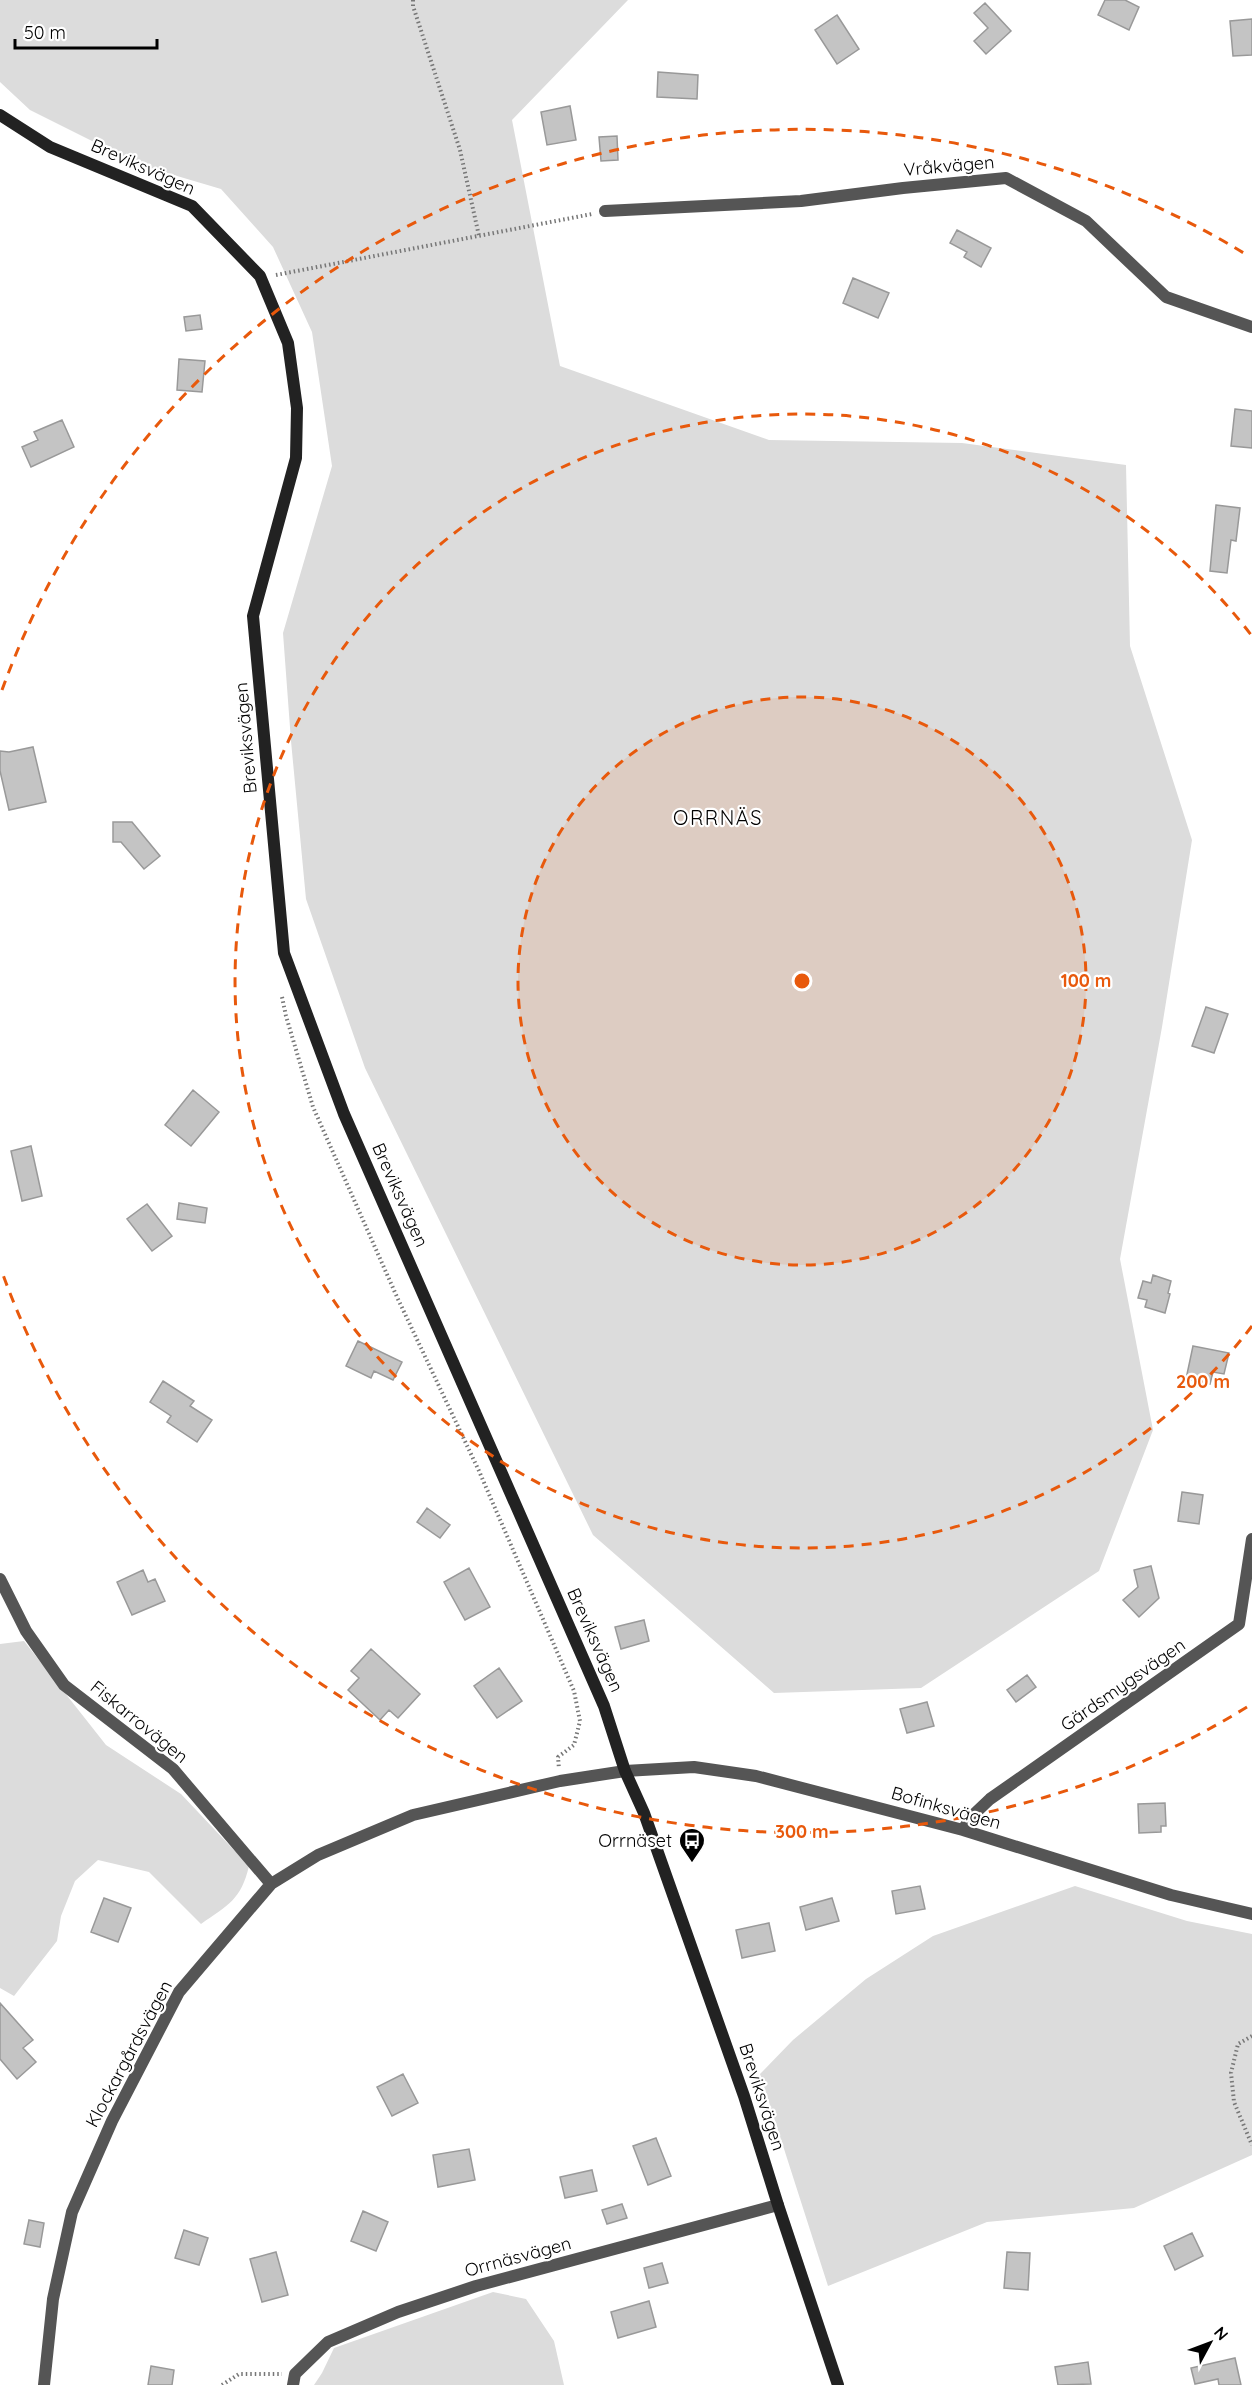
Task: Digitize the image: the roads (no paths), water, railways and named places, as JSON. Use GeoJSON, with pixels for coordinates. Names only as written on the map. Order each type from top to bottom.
{"type":"FeatureCollection","features":[{"type":"Feature","properties":{"kind":"main road","name":"Breviksvägen"},"geometry":{"type":"LineString","coordinates":[[0,115],[50,147],[192,206],[260,276],[288,343],[297,408],[296,458],[253,616],[284,953],[344,1114],[604,1706],[625,1771],[644,1813],[741,2085],[838,2385]]}},
{"type":"Feature","properties":{"kind":"street","name":"Vråkvägen"},"geometry":{"type":"LineString","coordinates":[[605,211],[801,201],[1006,178],[1086,222],[1166,297],[1252,327]]}},
{"type":"Feature","properties":{"kind":"street"},"geometry":{"type":"LineString","coordinates":[[1239,1624],[1252,1539]]}},
{"type":"Feature","properties":{"kind":"street","name":"Fiskarrovägen"},"geometry":{"type":"LineString","coordinates":[[0,1579],[26,1631],[64,1685],[173,1770],[271,1884]]}},
{"type":"Feature","properties":{"kind":"street","name":"Gärdsmygsvägen"},"geometry":{"type":"LineString","coordinates":[[963,1830],[971,1817],[990,1799],[1252,1616]]}},
{"type":"Feature","properties":{"kind":"street","name":"Bofinksvägen"},"geometry":{"type":"LineString","coordinates":[[625,1771],[694,1767],[756,1776],[963,1830],[1171,1895],[1252,1914]]}},
{"type":"Feature","properties":{"kind":"street","name":"Klockargårdsvägen"},"geometry":{"type":"LineString","coordinates":[[44,2385],[52,2299],[72,2212],[112,2121],[178,1992],[271,1884],[318,1855],[412,1815],[560,1781],[625,1771]]}},
{"type":"Feature","properties":{"kind":"street","name":"Orrnäsvägen"},"geometry":{"type":"LineString","coordinates":[[294,2380],[328,2342],[398,2312],[476,2286],[778,2205]]}},
{"type":"Feature","properties":{"kind":"place","name":"Orrnäset"},"geometry":{"type":"Point","coordinates":[692,1864]}},
{"type":"Feature","properties":{"kind":"district","name":"ORRNÄS"},"geometry":{"type":"Point","coordinates":[718,818]}}]}
